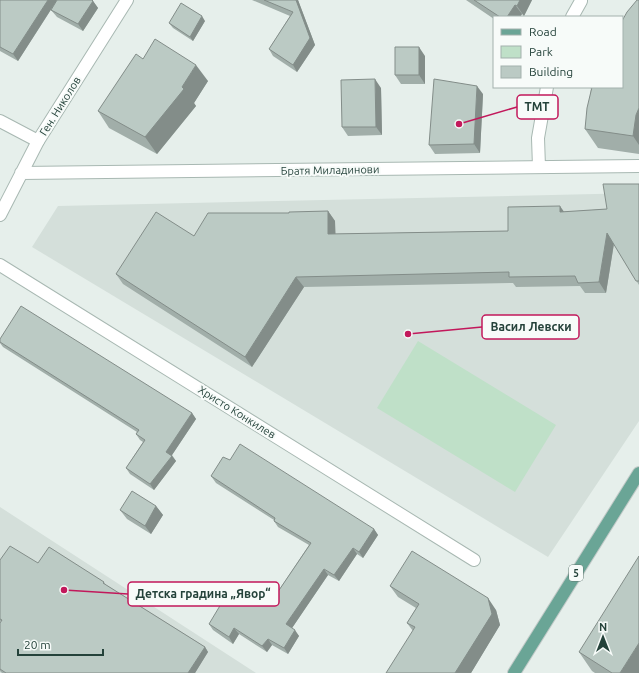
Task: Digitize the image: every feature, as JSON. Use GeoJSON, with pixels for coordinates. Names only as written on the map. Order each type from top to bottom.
{"type":"FeatureCollection","features":[{"type":"Feature","properties":{"kind":"main road","name":"5"},"geometry":{"type":"LineString","coordinates":[[514,673],[639,473]]}},
{"type":"Feature","properties":{"kind":"street","name":"Ген. Николов"},"geometry":{"type":"LineString","coordinates":[[0,215],[38,140],[127,0]]}},
{"type":"Feature","properties":{"kind":"street"},"geometry":{"type":"LineString","coordinates":[[573,16],[581,0]]}},
{"type":"Feature","properties":{"kind":"street"},"geometry":{"type":"LineString","coordinates":[[539,167],[538,138],[547,88]]}},
{"type":"Feature","properties":{"kind":"street"},"geometry":{"type":"LineString","coordinates":[[0,120],[38,140]]}},
{"type":"Feature","properties":{"kind":"street","name":"Братя Миладинови"},"geometry":{"type":"LineString","coordinates":[[21,174],[639,166]]}},
{"type":"Feature","properties":{"kind":"street","name":"Христо Конкилев"},"geometry":{"type":"LineString","coordinates":[[0,265],[474,560]]}},
{"type":"Feature","properties":{"kind":"shaded area"},"geometry":{"type":"Polygon","coordinates":[[[639,193],[639,421],[548,557],[32,247],[58,206],[639,193]]]}},
{"type":"Feature","properties":{"kind":"shaded area"},"geometry":{"type":"Polygon","coordinates":[[[0,507],[256,673],[0,673],[0,507]]]}},
{"type":"Feature","properties":{"kind":"green space"},"geometry":{"type":"Polygon","coordinates":[[[418,341],[556,425],[515,492],[377,408],[418,341]]]}},
{"type":"Feature","properties":{"kind":"building"},"geometry":{"type":"Polygon","coordinates":[[[0,0],[48,0],[13,54],[0,47],[0,0]]]}},
{"type":"Feature","properties":{"kind":"building"},"geometry":{"type":"Polygon","coordinates":[[[57,0],[93,1],[78,24],[51,10],[57,0]]]}},
{"type":"Feature","properties":{"kind":"building"},"geometry":{"type":"Polygon","coordinates":[[[264,0],[296,0],[310,38],[293,65],[269,49],[293,12],[264,0]]]}},
{"type":"Feature","properties":{"kind":"building"},"geometry":{"type":"Polygon","coordinates":[[[474,0],[520,0],[517,6],[515,5],[508,16],[498,16],[474,0]]]}},
{"type":"Feature","properties":{"kind":"building"},"geometry":{"type":"Polygon","coordinates":[[[637,0],[639,0],[639,108],[636,115],[633,136],[585,129],[587,108],[592,88],[623,88],[623,19],[637,0]]]}},
{"type":"Feature","properties":{"kind":"building"},"geometry":{"type":"Polygon","coordinates":[[[181,3],[202,16],[190,37],[169,23],[181,3]]]}},
{"type":"Feature","properties":{"kind":"building"},"geometry":{"type":"Polygon","coordinates":[[[155,39],[196,65],[182,87],[184,89],[145,137],[98,111],[136,54],[143,59],[155,39]]]}},
{"type":"Feature","properties":{"kind":"building"},"geometry":{"type":"Polygon","coordinates":[[[395,47],[419,47],[419,75],[395,75],[395,47]]]}},
{"type":"Feature","properties":{"kind":"building"},"geometry":{"type":"Polygon","coordinates":[[[375,79],[376,127],[342,127],[341,80],[375,79]]]}},
{"type":"Feature","properties":{"kind":"building"},"geometry":{"type":"Polygon","coordinates":[[[434,79],[477,86],[474,144],[429,145],[434,79]]]}},
{"type":"Feature","properties":{"kind":"building"},"geometry":{"type":"Polygon","coordinates":[[[603,184],[639,184],[639,281],[636,281],[607,233],[599,282],[578,283],[575,276],[509,277],[509,272],[296,277],[245,357],[116,274],[156,212],[194,236],[208,213],[289,213],[328,211],[328,234],[508,231],[508,207],[560,206],[560,212],[607,209],[603,184]]]}},
{"type":"Feature","properties":{"kind":"building"},"geometry":{"type":"Polygon","coordinates":[[[21,306],[192,413],[166,452],[172,456],[150,484],[126,468],[145,440],[136,434],[139,430],[0,342],[0,339],[21,306]]]}},
{"type":"Feature","properties":{"kind":"building"},"geometry":{"type":"Polygon","coordinates":[[[240,444],[374,529],[359,552],[353,548],[334,575],[324,569],[286,624],[295,630],[284,648],[268,639],[262,646],[234,628],[229,637],[209,624],[230,589],[251,602],[259,590],[273,599],[311,543],[274,521],[275,518],[211,476],[223,457],[230,460],[240,444]]]}},
{"type":"Feature","properties":{"kind":"building"},"geometry":{"type":"Polygon","coordinates":[[[132,491],[156,506],[145,526],[120,510],[132,491]]]}},
{"type":"Feature","properties":{"kind":"building"},"geometry":{"type":"Polygon","coordinates":[[[10,546],[38,563],[49,547],[205,647],[188,673],[6,673],[0,669],[0,623],[2,620],[0,619],[0,560],[10,546]]]}},
{"type":"Feature","properties":{"kind":"building"},"geometry":{"type":"Polygon","coordinates":[[[412,551],[488,598],[492,614],[455,673],[386,673],[415,627],[407,623],[419,604],[390,586],[412,551]]]}},
{"type":"Feature","properties":{"kind":"building"},"geometry":{"type":"Polygon","coordinates":[[[639,556],[639,643],[620,673],[612,673],[579,652],[639,556]]]}},
{"type":"Feature","properties":{"kind":"place","name":"TMT"},"geometry":{"type":"Point","coordinates":[459,124]}},
{"type":"Feature","properties":{"kind":"place","name":"Васил Левски"},"geometry":{"type":"Point","coordinates":[408,334]}},
{"type":"Feature","properties":{"kind":"place","name":"Детска градина „Явор“"},"geometry":{"type":"Point","coordinates":[64,590]}}]}
